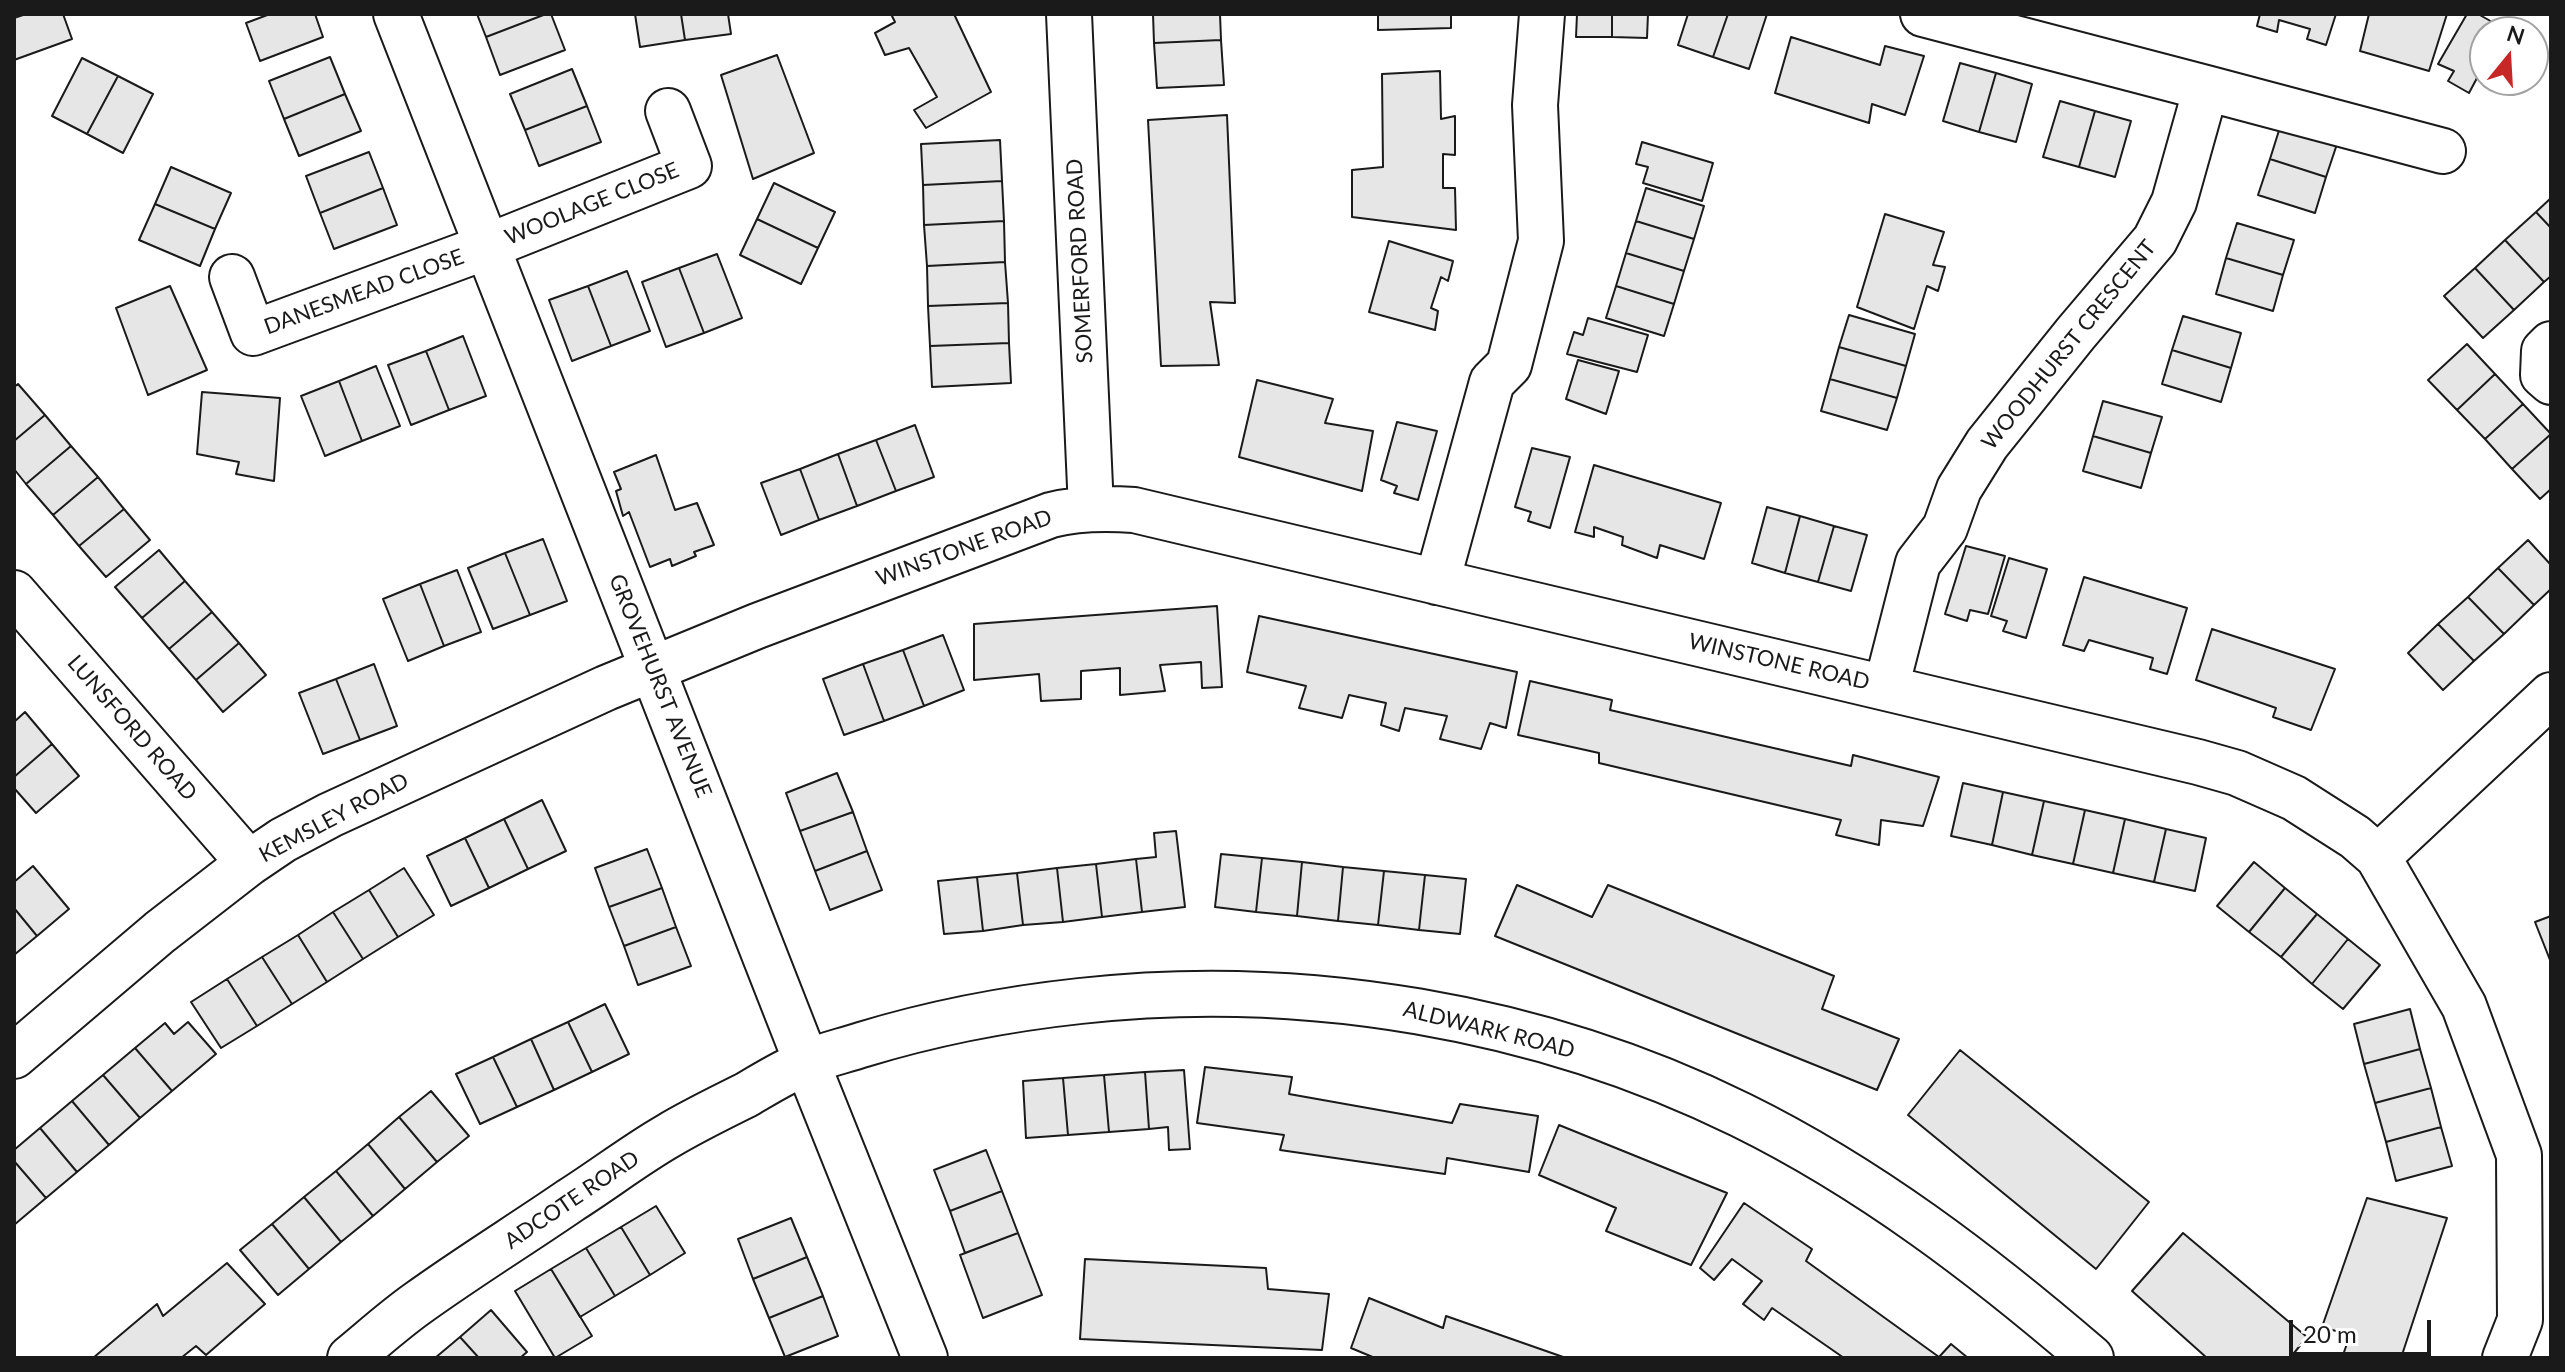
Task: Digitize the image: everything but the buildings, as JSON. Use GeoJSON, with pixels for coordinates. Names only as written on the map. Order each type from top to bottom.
{"type":"FeatureCollection","features":[{"type":"Feature","properties":{"kind":"street","name":"GROVEHURST AVENUE"},"geometry":{"type":"LineString","coordinates":[[396,14],[925,1358]]}},
{"type":"Feature","properties":{"kind":"street","name":"SOMERFORD ROAD"},"geometry":{"type":"LineString","coordinates":[[1069,14],[1091,509]]}},
{"type":"Feature","properties":{"kind":"street"},"geometry":{"type":"LineString","coordinates":[[1437,582],[1492,382],[1509,365],[1541,241],[1535,105],[1542,14]]}},
{"type":"Feature","properties":{"kind":"street"},"geometry":{"type":"LineString","coordinates":[[1923,14],[2443,151]]}},
{"type":"Feature","properties":{"kind":"street","name":"WOODHURST CRESCENT"},"geometry":{"type":"LineString","coordinates":[[1886,688],[1918,563],[1945,528],[1959,489],[1987,444],[2155,240],[2174,202],[2206,88]]}},
{"type":"Feature","properties":{"kind":"street","name":"WOOLAGE CLOSE"},"geometry":{"type":"LineString","coordinates":[[486,247],[689,166],[668,111]]}},
{"type":"Feature","properties":{"kind":"street","name":"DANESMEAD CLOSE"},"geometry":{"type":"LineString","coordinates":[[232,277],[253,333],[486,247]]}},
{"type":"Feature","properties":{"kind":"street"},"geometry":{"type":"LineString","coordinates":[[2551,344],[2544,351],[2543,375],[2551,382]]}},
{"type":"Feature","properties":{"kind":"street","name":"WINSTONE ROAD"},"geometry":{"type":"LineString","coordinates":[[653,669],[757,626],[1051,515],[1071,510],[1134,510],[2150,749],[2237,773],[2294,798],[2325,816],[2378,857],[2464,1006],[2519,1155],[2520,1320],[2505,1358]]}},
{"type":"Feature","properties":{"kind":"street","name":"LUNSFORD ROAD"},"geometry":{"type":"LineString","coordinates":[[14,593],[249,863]]}},
{"type":"Feature","properties":{"kind":"street","name":"KEMSLEY ROAD"},"geometry":{"type":"LineString","coordinates":[[14,1056],[160,932],[283,840],[556,710],[653,669]]}},
{"type":"Feature","properties":{"kind":"street"},"geometry":{"type":"LineString","coordinates":[[2378,857],[2551,695]]}},
{"type":"Feature","properties":{"kind":"street","name":"ALDWARK ROAD"},"geometry":{"type":"LineString","coordinates":[[806,1062],[901,1033],[975,1016],[1131,995],[1212,993],[1296,996],[1378,1004],[1457,1018],[1577,1050],[1739,1114],[1885,1198],[2013,1292],[2091,1358]]}},
{"type":"Feature","properties":{"kind":"street","name":"ADCOTE ROAD"},"geometry":{"type":"LineString","coordinates":[[350,1358],[416,1304],[667,1136],[806,1062]]}}]}
